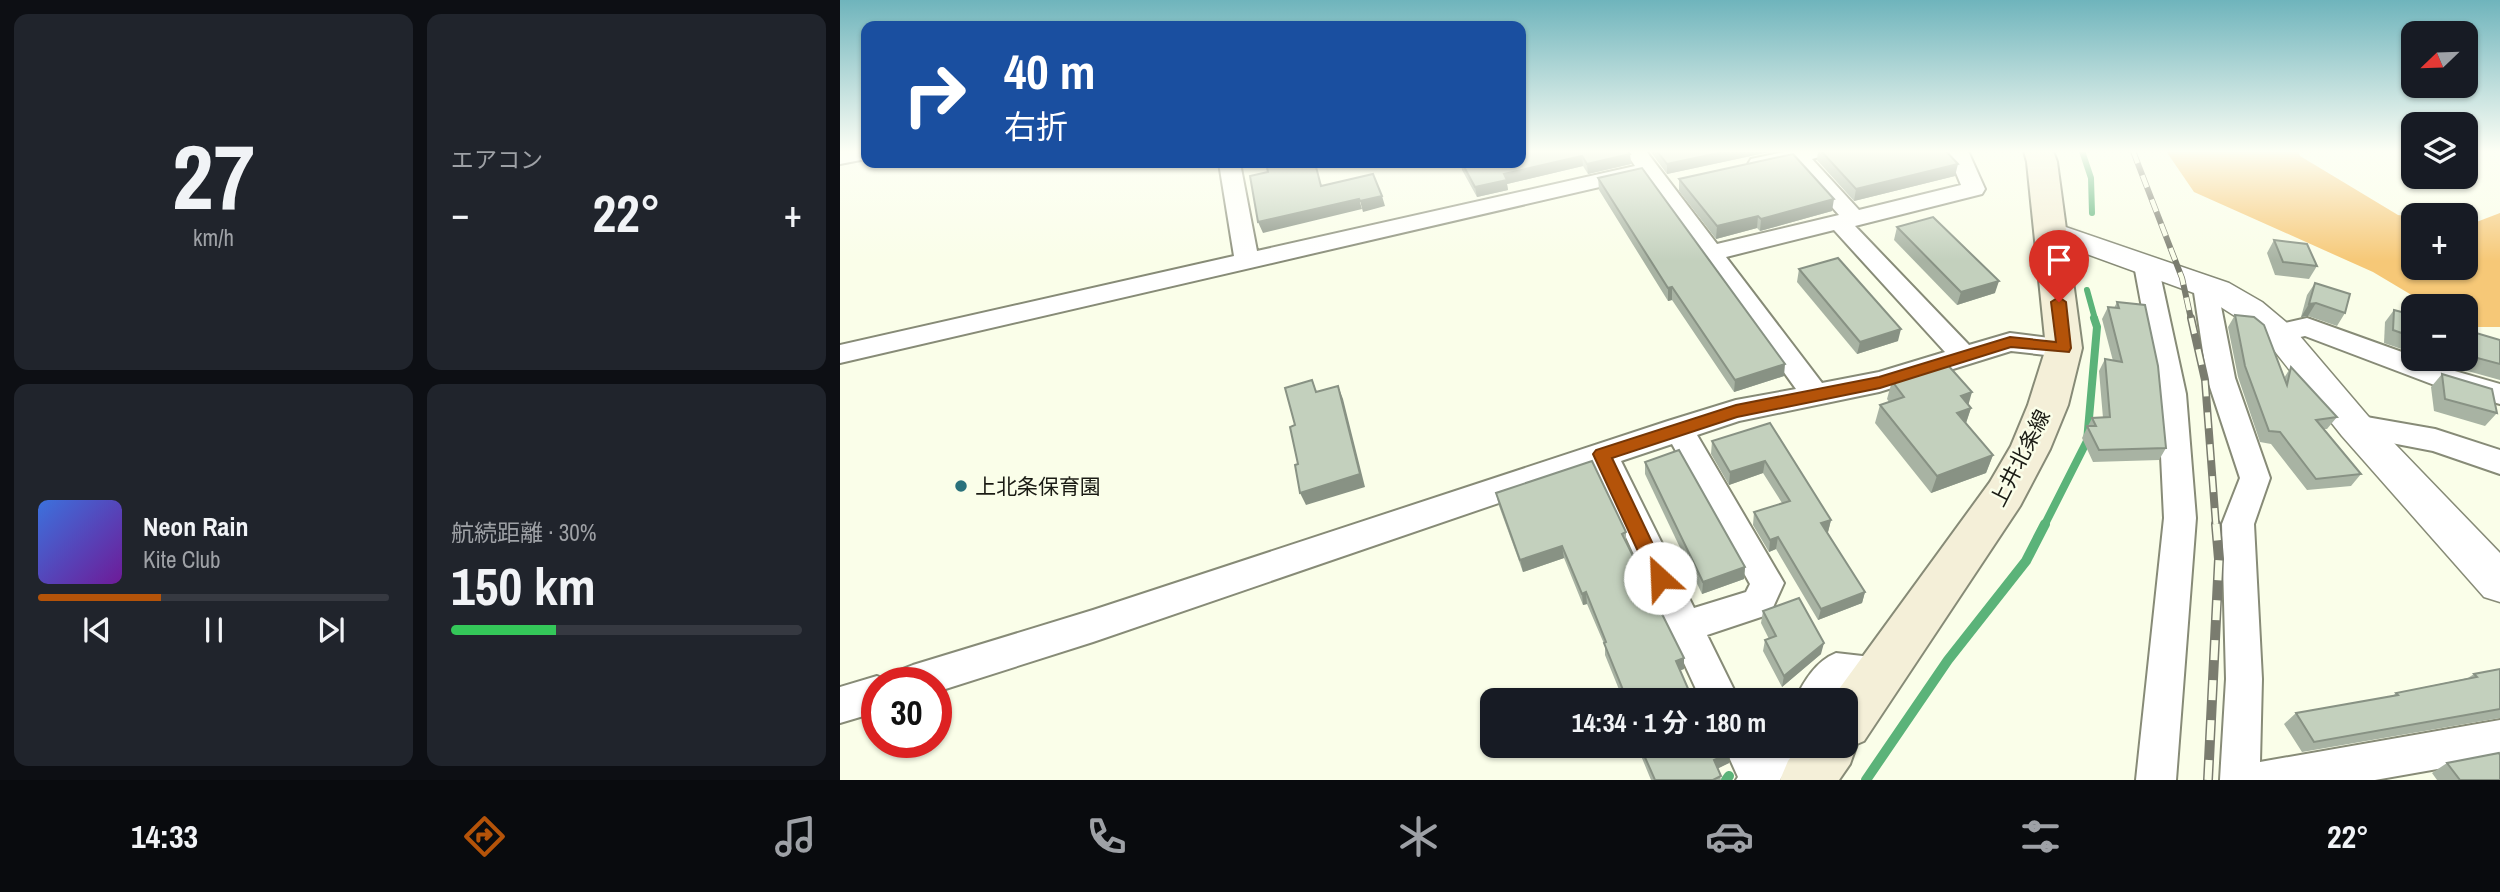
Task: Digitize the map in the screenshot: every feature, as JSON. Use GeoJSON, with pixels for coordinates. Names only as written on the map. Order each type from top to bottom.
{"type":"FeatureCollection","features":[{"type":"Feature","properties":{"kind":"main road","name":"上井北条線"},"geometry":{"type":"LineString","coordinates":[[1858,706],[2005,494],[2030,449],[2048,405],[2064,348],[2045,187]]}},
{"type":"Feature","properties":{"kind":"main road"},"geometry":{"type":"LineString","coordinates":[[1766,771],[1800,758]]}},
{"type":"Feature","properties":{"kind":"street"},"geometry":{"type":"LineString","coordinates":[[1234,187],[1247,260]]}},
{"type":"Feature","properties":{"kind":"street"},"geometry":{"type":"LineString","coordinates":[[840,354],[1567,187]]}},
{"type":"Feature","properties":{"kind":"street"},"geometry":{"type":"LineString","coordinates":[[1662,187],[1815,394]]}},
{"type":"Feature","properties":{"kind":"street"},"geometry":{"type":"LineString","coordinates":[[1828,187],[1847,220],[1964,356]]}},
{"type":"Feature","properties":{"kind":"street"},"geometry":{"type":"LineString","coordinates":[[1712,253],[1973,187]]}},
{"type":"Feature","properties":{"kind":"street"},"geometry":{"type":"LineString","coordinates":[[2051,231],[2206,286],[2250,310],[2277,333],[2355,426],[2500,583]]}},
{"type":"Feature","properties":{"kind":"street"},"geometry":{"type":"LineString","coordinates":[[2146,264],[2172,394],[2180,517],[2156,780]]}},
{"type":"Feature","properties":{"kind":"street"},"geometry":{"type":"LineString","coordinates":[[2206,286],[2221,378],[2256,478],[2238,524],[2244,679],[2240,780]]}},
{"type":"Feature","properties":{"kind":"street"},"geometry":{"type":"LineString","coordinates":[[2277,333],[2307,327],[2447,379],[2500,394]]}},
{"type":"Feature","properties":{"kind":"street"},"geometry":{"type":"LineString","coordinates":[[952,670],[1093,626],[1736,411],[1880,382],[2010,342],[2064,348]]}},
{"type":"Feature","properties":{"kind":"street"},"geometry":{"type":"LineString","coordinates":[[2355,426],[2435,440],[2500,462]]}},
{"type":"Feature","properties":{"kind":"street"},"geometry":{"type":"LineString","coordinates":[[1678,429],[1767,583],[1758,603],[1683,627]]}},
{"type":"Feature","properties":{"kind":"street"},"geometry":{"type":"LineString","coordinates":[[1602,454],[1714,688]]}},
{"type":"Feature","properties":{"kind":"street"},"geometry":{"type":"LineString","coordinates":[[1823,688],[1836,670],[1880,675]]}},
{"type":"Feature","properties":{"kind":"street"},"geometry":{"type":"LineString","coordinates":[[840,705],[861,699]]}},
{"type":"Feature","properties":{"kind":"street"},"geometry":{"type":"LineString","coordinates":[[2264,780],[2500,739]]}},
{"type":"Feature","properties":{"kind":"shaded area"},"geometry":{"type":"Polygon","coordinates":[[[2191,187],[2352,187],[2401,215],[2401,280],[2478,280],[2478,221],[2500,213],[2500,327],[2478,327],[2478,294],[2410,294],[2373,272],[2194,192],[2191,187]]]}},
{"type":"Feature","properties":{"kind":"building"},"geometry":{"type":"Polygon","coordinates":[[[1252,187],[1378,187],[1382,196],[1360,201],[1359,199],[1258,222],[1252,187]]]}},
{"type":"Feature","properties":{"kind":"building"},"geometry":{"type":"Polygon","coordinates":[[[1604,187],[1656,187],[1785,364],[1735,380],[1672,287],[1668,288],[1604,187]]]}},
{"type":"Feature","properties":{"kind":"building"},"geometry":{"type":"Polygon","coordinates":[[[1686,187],[1823,187],[1834,199],[1761,219],[1758,216],[1717,226],[1686,187]]]}},
{"type":"Feature","properties":{"kind":"building"},"geometry":{"type":"Polygon","coordinates":[[[1933,217],[1999,281],[1961,292],[1897,227],[1933,217]]]}},
{"type":"Feature","properties":{"kind":"building"},"geometry":{"type":"Polygon","coordinates":[[[2274,240],[2307,244],[2317,266],[2283,262],[2274,240]]]}},
{"type":"Feature","properties":{"kind":"building"},"geometry":{"type":"Polygon","coordinates":[[[1838,258],[1901,329],[1860,342],[1799,269],[1838,258]]]}},
{"type":"Feature","properties":{"kind":"building"},"geometry":{"type":"Polygon","coordinates":[[[2315,283],[2350,294],[2345,313],[2316,303],[2309,304],[2315,283]]]}},
{"type":"Feature","properties":{"kind":"building"},"geometry":{"type":"Polygon","coordinates":[[[2117,302],[2145,305],[2158,366],[2166,448],[2099,450],[2087,426],[2096,426],[2092,418],[2110,417],[2105,359],[2122,362],[2108,307],[2119,308],[2117,302]]]}},
{"type":"Feature","properties":{"kind":"building"},"geometry":{"type":"Polygon","coordinates":[[[2394,310],[2401,312],[2401,333],[2393,330],[2394,310]]]}},
{"type":"Feature","properties":{"kind":"building"},"geometry":{"type":"Polygon","coordinates":[[[2235,315],[2254,317],[2264,325],[2287,385],[2291,367],[2337,417],[2316,420],[2361,474],[2316,479],[2280,432],[2269,431],[2245,366],[2235,315]]]}},
{"type":"Feature","properties":{"kind":"building"},"geometry":{"type":"Polygon","coordinates":[[[2478,334],[2500,340],[2500,364],[2478,358],[2478,334]]]}},
{"type":"Feature","properties":{"kind":"building"},"geometry":{"type":"Polygon","coordinates":[[[1946,363],[1972,392],[1961,396],[1971,408],[1957,413],[1993,455],[1937,476],[1880,405],[1904,397],[1892,381],[1946,363]]]}},
{"type":"Feature","properties":{"kind":"building"},"geometry":{"type":"Polygon","coordinates":[[[2442,374],[2492,389],[2497,413],[2445,399],[2442,374]]]}},
{"type":"Feature","properties":{"kind":"building"},"geometry":{"type":"Polygon","coordinates":[[[1312,380],[1316,392],[1338,386],[1360,474],[1300,493],[1295,465],[1298,464],[1290,427],[1295,425],[1285,388],[1312,380]]]}},
{"type":"Feature","properties":{"kind":"building"},"geometry":{"type":"Polygon","coordinates":[[[1770,423],[1831,520],[1821,523],[1865,592],[1821,609],[1778,537],[1770,540],[1754,512],[1790,501],[1765,461],[1730,472],[1712,441],[1770,423]]]}},
{"type":"Feature","properties":{"kind":"building"},"geometry":{"type":"Polygon","coordinates":[[[1679,450],[1745,567],[1703,582],[1645,462],[1679,450]]]}},
{"type":"Feature","properties":{"kind":"building"},"geometry":{"type":"Polygon","coordinates":[[[1592,461],[1626,532],[1622,534],[1684,658],[1676,661],[1688,688],[1622,688],[1586,592],[1582,594],[1562,546],[1520,560],[1496,493],[1592,461]]]}},
{"type":"Feature","properties":{"kind":"building"},"geometry":{"type":"Polygon","coordinates":[[[1799,598],[1824,643],[1784,676],[1765,640],[1776,636],[1763,611],[1799,598]]]}},
{"type":"Feature","properties":{"kind":"building"},"geometry":{"type":"Polygon","coordinates":[[[2500,669],[2500,709],[2314,742],[2296,713],[2398,695],[2396,693],[2477,677],[2474,674],[2500,669]]]}},
{"type":"Feature","properties":{"kind":"building"},"geometry":{"type":"Polygon","coordinates":[[[2499,753],[2500,780],[2460,780],[2447,763],[2499,753]]]}},
{"type":"Feature","properties":{"kind":"building"},"geometry":{"type":"Polygon","coordinates":[[[1645,758],[1719,758],[1714,760],[1721,776],[1713,780],[1655,780],[1645,758]]]}},
{"type":"Feature","properties":{"kind":"waterway"},"geometry":{"type":"LineString","coordinates":[[2091,187],[2092,213]]}},
{"type":"Feature","properties":{"kind":"waterway"},"geometry":{"type":"LineString","coordinates":[[2087,290],[2095,319]]}},
{"type":"Feature","properties":{"kind":"waterway"},"geometry":{"type":"LineString","coordinates":[[2044,526],[2087,441],[2097,327],[2094,318]]}},
{"type":"Feature","properties":{"kind":"waterway"},"geometry":{"type":"LineString","coordinates":[[1866,780],[1948,660],[2026,561],[2045,524]]}},
{"type":"Feature","properties":{"kind":"waterway"},"geometry":{"type":"LineString","coordinates":[[1726,780],[1729,776]]}},
{"type":"Feature","properties":{"kind":"railway"},"geometry":{"type":"LineString","coordinates":[[2147,187],[2182,278],[2191,319]]}},
{"type":"Feature","properties":{"kind":"railway"},"geometry":{"type":"LineString","coordinates":[[2191,318],[2205,380],[2216,526]]}},
{"type":"Feature","properties":{"kind":"railway"},"geometry":{"type":"LineString","coordinates":[[2208,780],[2219,559],[2216,524]]}},
{"type":"Feature","properties":{"kind":"place","name":"上北条保育園"},"geometry":{"type":"Point","coordinates":[961,486]}},
{"type":"Feature","properties":{"kind":"route"},"geometry":{"type":"LineString","coordinates":[[1660,578],[1602,454],[1736,411],[1880,382],[2010,342],[2064,348],[2059,302]]}}]}
